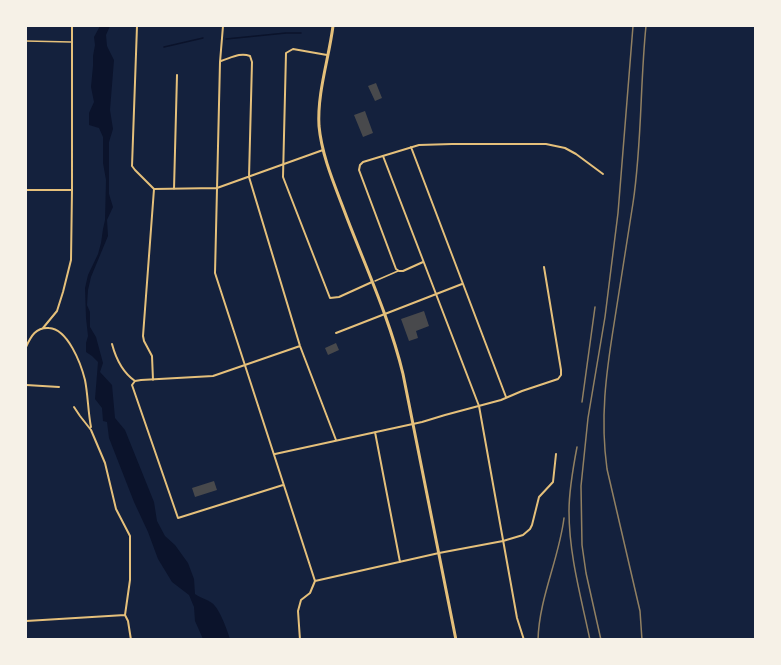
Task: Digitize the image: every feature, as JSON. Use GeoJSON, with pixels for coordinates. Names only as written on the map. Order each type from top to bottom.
{"type":"FeatureCollection","features":[{"type":"Feature","properties":{"kind":"street"},"geometry":{"type":"LineString","coordinates":[[43,328],[57,311],[70,260],[72,26]]}},
{"type":"Feature","properties":{"kind":"street"},"geometry":{"type":"LineString","coordinates":[[137,26],[132,166],[148,185],[154,189],[217,188],[323,150]]}},
{"type":"Feature","properties":{"kind":"street"},"geometry":{"type":"LineString","coordinates":[[223,26],[220,62],[215,273],[315,581],[310,593],[301,600],[298,611],[300,639]]}},
{"type":"Feature","properties":{"kind":"street"},"geometry":{"type":"LineString","coordinates":[[333,26],[319,113],[320,136],[333,181],[386,314],[398,353],[456,639]]}},
{"type":"Feature","properties":{"kind":"street"},"geometry":{"type":"LineString","coordinates":[[26,41],[72,42]]}},
{"type":"Feature","properties":{"kind":"street"},"geometry":{"type":"LineString","coordinates":[[328,56],[293,49],[286,53],[282,165],[283,177],[330,298],[339,297],[424,261]]}},
{"type":"Feature","properties":{"kind":"street"},"geometry":{"type":"LineString","coordinates":[[220,62],[245,54],[250,56],[252,62],[249,177],[300,346],[336,440]]}},
{"type":"Feature","properties":{"kind":"street"},"geometry":{"type":"LineString","coordinates":[[174,189],[177,75]]}},
{"type":"Feature","properties":{"kind":"street"},"geometry":{"type":"LineString","coordinates":[[399,271],[396,269],[358,170],[363,162],[411,147],[452,144],[546,144],[565,148],[603,174]]}},
{"type":"Feature","properties":{"kind":"street"},"geometry":{"type":"LineString","coordinates":[[411,147],[506,398]]}},
{"type":"Feature","properties":{"kind":"street"},"geometry":{"type":"LineString","coordinates":[[383,156],[479,406],[517,618],[524,639]]}},
{"type":"Feature","properties":{"kind":"street"},"geometry":{"type":"LineString","coordinates":[[153,380],[152,356],[143,336],[154,189]]}},
{"type":"Feature","properties":{"kind":"street"},"geometry":{"type":"LineString","coordinates":[[26,190],[72,190]]}},
{"type":"Feature","properties":{"kind":"street"},"geometry":{"type":"LineString","coordinates":[[274,455],[413,424],[506,398],[558,379],[561,375],[544,267]]}},
{"type":"Feature","properties":{"kind":"street"},"geometry":{"type":"LineString","coordinates":[[336,333],[462,284]]}},
{"type":"Feature","properties":{"kind":"street"},"geometry":{"type":"LineString","coordinates":[[26,347],[34,332],[43,328],[54,328],[67,338],[85,381],[91,430]]}},
{"type":"Feature","properties":{"kind":"street"},"geometry":{"type":"LineString","coordinates":[[112,344],[123,369],[135,381],[213,376],[300,346]]}},
{"type":"Feature","properties":{"kind":"street"},"geometry":{"type":"LineString","coordinates":[[135,381],[132,385],[133,389],[178,518],[284,485]]}},
{"type":"Feature","properties":{"kind":"street"},"geometry":{"type":"LineString","coordinates":[[26,385],[59,387]]}},
{"type":"Feature","properties":{"kind":"street"},"geometry":{"type":"LineString","coordinates":[[74,407],[91,430],[105,462],[116,509],[130,536],[130,580],[125,615],[131,639]]}},
{"type":"Feature","properties":{"kind":"street"},"geometry":{"type":"LineString","coordinates":[[375,432],[400,562]]}},
{"type":"Feature","properties":{"kind":"street"},"geometry":{"type":"LineString","coordinates":[[315,581],[439,553],[503,542],[523,535],[530,530],[538,500],[553,482],[556,454]]}},
{"type":"Feature","properties":{"kind":"street"},"geometry":{"type":"LineString","coordinates":[[26,621],[125,615]]}},
{"type":"Feature","properties":{"kind":"water"},"geometry":{"type":"Polygon","coordinates":[[[100,26],[110,26],[106,35],[107,46],[114,60],[110,110],[113,129],[109,142],[109,194],[113,207],[107,220],[108,236],[88,290],[87,305],[90,312],[90,327],[96,337],[103,363],[100,372],[112,385],[115,418],[125,430],[154,502],[157,521],[165,536],[188,563],[194,579],[195,594],[215,606],[230,639],[203,639],[195,621],[194,607],[189,595],[172,582],[158,559],[109,438],[107,422],[103,421],[102,408],[95,399],[98,362],[86,352],[88,336],[85,288],[88,275],[98,254],[105,220],[106,180],[103,163],[103,137],[99,128],[89,125],[89,113],[94,102],[91,87],[94,37],[100,26]]]}},
{"type":"Feature","properties":{"kind":"building"},"geometry":{"type":"Polygon","coordinates":[[[376,83],[382,98],[375,101],[368,86],[376,83]]]}},
{"type":"Feature","properties":{"kind":"building"},"geometry":{"type":"Polygon","coordinates":[[[365,111],[373,133],[363,137],[354,115],[365,111]]]}},
{"type":"Feature","properties":{"kind":"building"},"geometry":{"type":"Polygon","coordinates":[[[424,311],[429,326],[416,331],[418,338],[409,341],[401,319],[424,311]]]}},
{"type":"Feature","properties":{"kind":"building"},"geometry":{"type":"Polygon","coordinates":[[[336,343],[339,350],[328,355],[325,348],[336,343]]]}},
{"type":"Feature","properties":{"kind":"building"},"geometry":{"type":"Polygon","coordinates":[[[214,481],[217,490],[195,497],[192,488],[214,481]]]}},
{"type":"Feature","properties":{"kind":"waterway"},"geometry":{"type":"LineString","coordinates":[[226,39],[301,33]]}},
{"type":"Feature","properties":{"kind":"waterway"},"geometry":{"type":"LineString","coordinates":[[164,47],[203,38]]}},
{"type":"Feature","properties":{"kind":"railway"},"geometry":{"type":"LineString","coordinates":[[601,640],[582,545],[581,486],[588,418],[605,317],[618,213],[633,26]]}},
{"type":"Feature","properties":{"kind":"railway"},"geometry":{"type":"LineString","coordinates":[[642,640],[640,611],[607,469],[604,414],[609,361],[636,181],[646,26]]}},
{"type":"Feature","properties":{"kind":"railway"},"geometry":{"type":"LineString","coordinates":[[582,402],[595,307]]}},
{"type":"Feature","properties":{"kind":"railway"},"geometry":{"type":"LineString","coordinates":[[577,447],[569,511],[571,544],[590,640]]}},
{"type":"Feature","properties":{"kind":"railway"},"geometry":{"type":"LineString","coordinates":[[538,640],[545,594],[564,518]]}}]}
